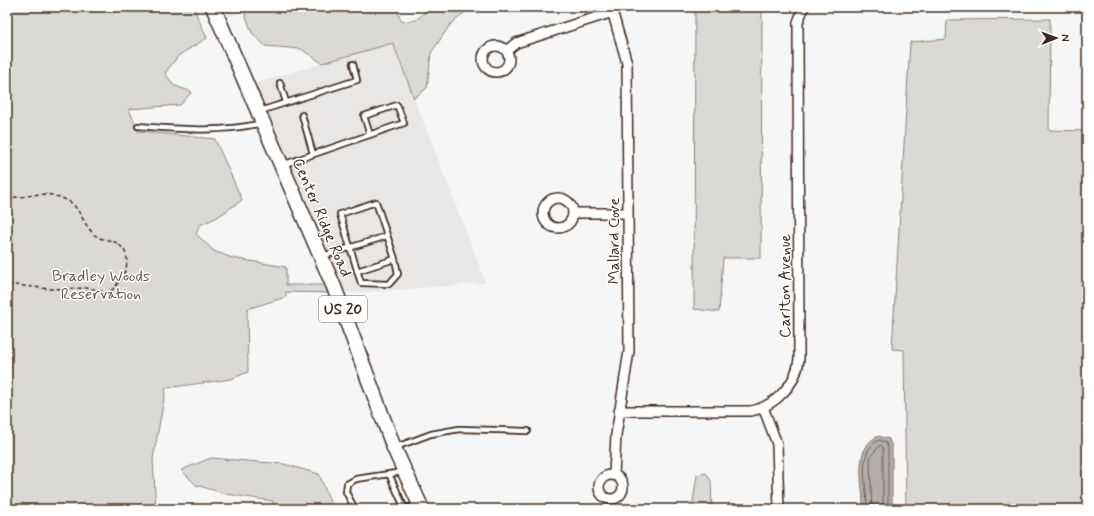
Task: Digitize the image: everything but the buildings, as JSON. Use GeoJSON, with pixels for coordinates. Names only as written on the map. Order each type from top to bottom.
{"type":"FeatureCollection","features":[{"type":"Feature","properties":{"kind":"main road","name":"Center Ridge Road"},"geometry":{"type":"LineString","coordinates":[[213,7],[322,257],[394,448],[421,506]]}},
{"type":"Feature","properties":{"kind":"street","name":"Carlton Avenue"},"geometry":{"type":"LineString","coordinates":[[619,411],[751,411],[762,407],[784,392],[794,376],[798,364],[798,22],[804,7]]}},
{"type":"Feature","properties":{"kind":"street"},"geometry":{"type":"LineString","coordinates":[[506,51],[516,43],[612,10]]}},
{"type":"Feature","properties":{"kind":"street","name":"Mallard Cove"},"geometry":{"type":"LineString","coordinates":[[612,10],[627,63],[629,352],[616,435],[614,475]]}},
{"type":"Feature","properties":{"kind":"street"},"geometry":{"type":"LineString","coordinates":[[573,213],[628,213]]}},
{"type":"Feature","properties":{"kind":"street"},"geometry":{"type":"LineString","coordinates":[[762,407],[777,444],[779,509]]}},
{"type":"Feature","properties":{"kind":"lane"},"geometry":{"type":"LineString","coordinates":[[138,126],[220,130],[243,128],[286,102],[357,80],[353,64]]}},
{"type":"Feature","properties":{"kind":"lane"},"geometry":{"type":"LineString","coordinates":[[280,83],[286,102]]}},
{"type":"Feature","properties":{"kind":"lane"},"geometry":{"type":"LineString","coordinates":[[282,165],[313,154],[370,135],[404,123],[397,105],[364,116],[370,135]]}},
{"type":"Feature","properties":{"kind":"lane"},"geometry":{"type":"LineString","coordinates":[[302,115],[313,154]]}},
{"type":"Feature","properties":{"kind":"lane"},"geometry":{"type":"LineString","coordinates":[[376,202],[387,236],[395,259],[398,274],[389,284],[361,283],[340,214],[376,202]]}},
{"type":"Feature","properties":{"kind":"lane"},"geometry":{"type":"LineString","coordinates":[[322,257],[387,236]]}},
{"type":"Feature","properties":{"kind":"lane"},"geometry":{"type":"LineString","coordinates":[[357,271],[395,259]]}},
{"type":"Feature","properties":{"kind":"lane"},"geometry":{"type":"LineString","coordinates":[[394,448],[431,434],[459,429],[528,431]]}},
{"type":"Feature","properties":{"kind":"lane"},"geometry":{"type":"LineString","coordinates":[[355,509],[346,492],[346,484],[356,479],[406,472]]}},
{"type":"Feature","properties":{"kind":"lane"},"geometry":{"type":"LineString","coordinates":[[389,474],[405,509],[421,506]]}},
{"type":"Feature","properties":{"kind":"path"},"geometry":{"type":"LineString","coordinates":[[7,196],[19,197],[43,193],[66,199],[78,209],[91,232],[102,240],[117,243],[125,252],[127,260],[125,274],[110,293],[90,288],[50,289],[7,284]]}},
{"type":"Feature","properties":{"kind":"shaded area"},"geometry":{"type":"Polygon","coordinates":[[[219,7],[254,7],[224,18],[219,7]]]}},
{"type":"Feature","properties":{"kind":"shaded area"},"geometry":{"type":"Polygon","coordinates":[[[393,43],[486,283],[342,294],[253,84],[393,43]]]}},
{"type":"Feature","properties":{"kind":"green space","name":"Bradley Woods Reservation"},"geometry":{"type":"Polygon","coordinates":[[[7,7],[193,7],[207,38],[179,55],[165,73],[173,85],[192,92],[180,105],[129,109],[138,131],[215,139],[242,200],[216,218],[200,225],[196,234],[214,251],[232,258],[286,267],[286,285],[331,285],[334,293],[286,292],[286,297],[247,309],[248,372],[231,379],[166,388],[153,459],[156,509],[7,509],[7,7]]]}},
{"type":"Feature","properties":{"kind":"green space"},"geometry":{"type":"Polygon","coordinates":[[[254,7],[395,7],[402,22],[416,20],[431,7],[471,7],[450,25],[431,53],[427,88],[414,98],[393,43],[322,63],[301,49],[265,46],[252,33],[244,11],[254,7]]]}},
{"type":"Feature","properties":{"kind":"green space"},"geometry":{"type":"Polygon","coordinates":[[[695,7],[762,7],[761,258],[723,258],[719,312],[694,309],[695,7]]]}},
{"type":"Feature","properties":{"kind":"green space"},"geometry":{"type":"Polygon","coordinates":[[[1050,19],[1049,130],[1087,131],[1087,509],[906,509],[904,350],[892,349],[910,42],[946,39],[947,20],[1050,19]]]}},
{"type":"Feature","properties":{"kind":"green space"},"geometry":{"type":"Polygon","coordinates":[[[211,458],[284,464],[319,474],[333,509],[274,509],[273,501],[226,494],[196,485],[181,470],[211,458]]]}},
{"type":"Feature","properties":{"kind":"green space"},"geometry":{"type":"Polygon","coordinates":[[[706,473],[711,481],[712,509],[692,509],[697,475],[706,473]]]}},
{"type":"Feature","properties":{"kind":"water"},"geometry":{"type":"Polygon","coordinates":[[[878,436],[889,439],[892,447],[892,509],[863,509],[861,479],[862,459],[864,450],[870,442],[878,436]]]}}]}
